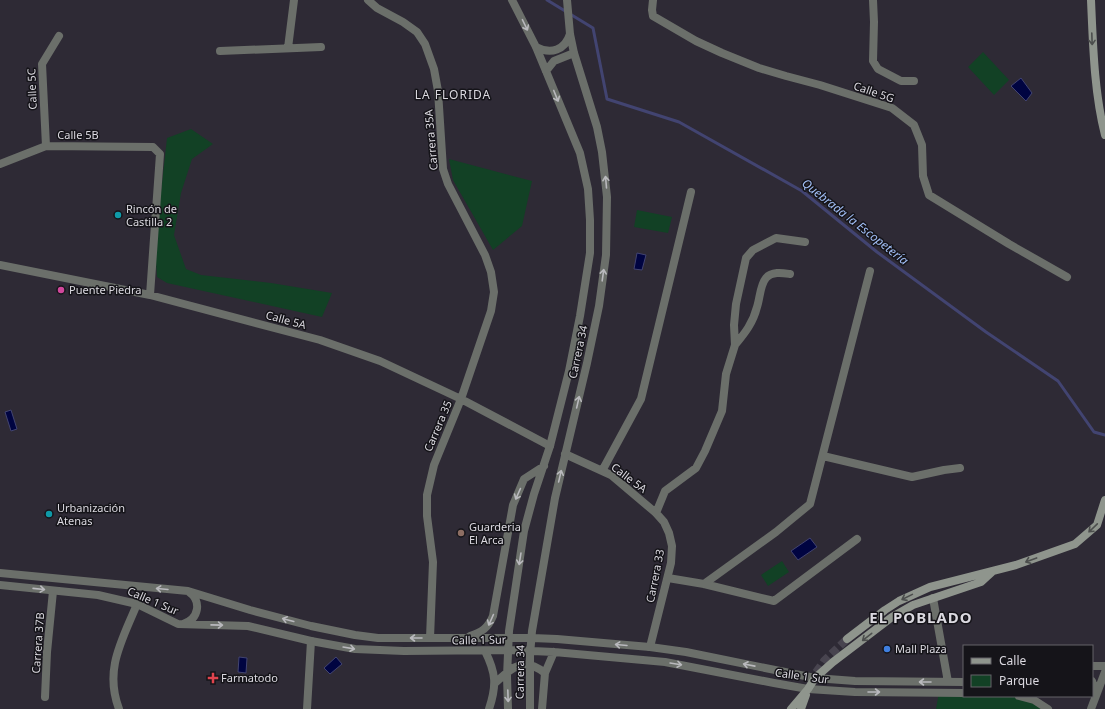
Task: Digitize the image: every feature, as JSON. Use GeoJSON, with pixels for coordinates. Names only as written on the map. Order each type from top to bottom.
{"type":"FeatureCollection","features":[{"type":"Feature","properties":{"kind":"main road"},"geometry":{"type":"LineString","coordinates":[[1091,0],[1092,45],[1105,135]]}},
{"type":"Feature","properties":{"kind":"main road"},"geometry":{"type":"LineString","coordinates":[[847,640],[885,610],[912,594],[930,587],[1016,565],[1075,544],[1097,525],[1105,500]]}},
{"type":"Feature","properties":{"kind":"main road"},"geometry":{"type":"LineString","coordinates":[[791,709],[815,678],[833,662],[892,617],[913,605],[982,582],[994,571]]}},
{"type":"Feature","properties":{"kind":"main road"},"geometry":{"type":"LineString","coordinates":[[801,709],[808,689]]}},
{"type":"Feature","properties":{"kind":"street"},"geometry":{"type":"LineString","coordinates":[[288,48],[294,0]]}},
{"type":"Feature","properties":{"kind":"street","name":"Carrera 35A"},"geometry":{"type":"LineString","coordinates":[[368,0],[377,8],[403,22],[417,32],[425,44],[434,69],[438,92],[443,168],[448,184],[472,231]]}},
{"type":"Feature","properties":{"kind":"street","name":"Calle 5G"},"geometry":{"type":"LineString","coordinates":[[653,0],[653,16],[696,41],[759,68],[820,85],[892,108],[914,125],[922,145],[923,176],[929,195],[1003,240],[1067,276]]}},
{"type":"Feature","properties":{"kind":"street"},"geometry":{"type":"LineString","coordinates":[[873,0],[873,61],[878,69],[901,81],[914,81]]}},
{"type":"Feature","properties":{"kind":"street"},"geometry":{"type":"LineString","coordinates":[[513,2],[536,47],[542,50],[550,52],[563,46],[568,41],[570,30]]}},
{"type":"Feature","properties":{"kind":"street","name":"Carrera 34"},"geometry":{"type":"LineString","coordinates":[[530,709],[530,655],[532,631],[555,498],[599,306],[606,255],[607,197],[602,152],[597,127],[574,53],[567,2]]}},
{"type":"Feature","properties":{"kind":"street","name":"Calle 5C"},"geometry":{"type":"LineString","coordinates":[[46,146],[42,64],[59,36]]}},
{"type":"Feature","properties":{"kind":"street"},"geometry":{"type":"LineString","coordinates":[[220,51],[321,47]]}},
{"type":"Feature","properties":{"kind":"street","name":"Carrera 34"},"geometry":{"type":"LineString","coordinates":[[508,709],[507,676],[509,631],[524,531],[534,494],[550,446],[569,371],[590,253],[588,189],[580,153],[536,47]]}},
{"type":"Feature","properties":{"kind":"street"},"geometry":{"type":"LineString","coordinates":[[546,71],[554,61],[574,53]]}},
{"type":"Feature","properties":{"kind":"street","name":"Calle 5B"},"geometry":{"type":"LineString","coordinates":[[0,164],[46,146],[153,147],[157,150],[160,154],[150,295]]}},
{"type":"Feature","properties":{"kind":"street"},"geometry":{"type":"LineString","coordinates":[[602,471],[641,399],[691,192]]}},
{"type":"Feature","properties":{"kind":"street","name":"Carrera 35"},"geometry":{"type":"LineString","coordinates":[[430,638],[434,562],[427,516],[427,495],[434,465],[462,399],[491,311],[494,292],[491,272],[485,255],[472,231]]}},
{"type":"Feature","properties":{"kind":"street"},"geometry":{"type":"LineString","coordinates":[[656,513],[665,491],[696,468],[722,411],[726,374],[735,344],[734,325],[736,304],[746,258],[753,250],[776,238],[805,242]]}},
{"type":"Feature","properties":{"kind":"street","name":"Calle 5A"},"geometry":{"type":"LineString","coordinates":[[0,265],[150,295],[320,340],[380,361],[462,399],[550,446]]}},
{"type":"Feature","properties":{"kind":"street"},"geometry":{"type":"LineString","coordinates":[[704,584],[776,532],[810,504],[870,271]]}},
{"type":"Feature","properties":{"kind":"street"},"geometry":{"type":"LineString","coordinates":[[735,344],[747,332],[757,308],[762,285],[767,277],[773,274],[790,274]]}},
{"type":"Feature","properties":{"kind":"street","name":"Calle 5A"},"geometry":{"type":"LineString","coordinates":[[565,454],[611,475],[656,513]]}},
{"type":"Feature","properties":{"kind":"street"},"geometry":{"type":"LineString","coordinates":[[823,456],[912,477],[960,468]]}},
{"type":"Feature","properties":{"kind":"street"},"geometry":{"type":"LineString","coordinates":[[466,638],[485,630],[490,624],[493,616],[513,505],[524,480],[544,466]]}},
{"type":"Feature","properties":{"kind":"street","name":"Carrera 33"},"geometry":{"type":"LineString","coordinates":[[650,647],[672,563],[672,546],[669,533],[664,522],[656,513]]}},
{"type":"Feature","properties":{"kind":"street"},"geometry":{"type":"LineString","coordinates":[[668,578],[704,584],[774,601],[857,539]]}},
{"type":"Feature","properties":{"kind":"street","name":"Calle 1 Sur"},"geometry":{"type":"LineString","coordinates":[[0,573],[188,591],[250,610],[311,626],[378,638],[557,639],[650,647],[686,652],[815,678],[854,682],[963,682]]}},
{"type":"Feature","properties":{"kind":"street","name":"Calle 1 Sur"},"geometry":{"type":"LineString","coordinates":[[0,585],[98,595],[137,604],[178,624],[248,626],[311,641],[355,649],[380,651],[554,652],[665,662],[774,684],[808,689],[855,692],[963,693]]}},
{"type":"Feature","properties":{"kind":"street","name":"Carrera 37B"},"geometry":{"type":"LineString","coordinates":[[45,697],[47,652],[53,590]]}},
{"type":"Feature","properties":{"kind":"street"},"geometry":{"type":"LineString","coordinates":[[178,624],[190,621],[197,611],[196,600],[188,591]]}},
{"type":"Feature","properties":{"kind":"street"},"geometry":{"type":"LineString","coordinates":[[933,598],[948,682]]}},
{"type":"Feature","properties":{"kind":"street"},"geometry":{"type":"LineString","coordinates":[[119,709],[113,688],[114,662],[137,604]]}},
{"type":"Feature","properties":{"kind":"street"},"geometry":{"type":"LineString","coordinates":[[307,709],[311,641]]}},
{"type":"Feature","properties":{"kind":"street"},"geometry":{"type":"LineString","coordinates":[[486,651],[494,671],[495,682],[494,696],[489,709]]}},
{"type":"Feature","properties":{"kind":"street"},"geometry":{"type":"LineString","coordinates":[[542,709],[545,673],[554,652]]}},
{"type":"Feature","properties":{"kind":"street"},"geometry":{"type":"LineString","coordinates":[[495,682],[511,670],[525,664],[532,665],[545,673]]}},
{"type":"Feature","properties":{"kind":"street"},"geometry":{"type":"LineString","coordinates":[[1093,666],[1105,666]]}},
{"type":"Feature","properties":{"kind":"street"},"geometry":{"type":"LineString","coordinates":[[1091,709],[1105,672]]}},
{"type":"Feature","properties":{"kind":"street"},"geometry":{"type":"LineString","coordinates":[[1093,685],[1096,693]]}},
{"type":"Feature","properties":{"kind":"street"},"geometry":{"type":"LineString","coordinates":[[1024,697],[1040,703],[1048,709]]}},
{"type":"Feature","properties":{"kind":"green space"},"geometry":{"type":"Polygon","coordinates":[[[983,52],[1009,80],[994,95],[968,67],[983,52]]]}},
{"type":"Feature","properties":{"kind":"green space"},"geometry":{"type":"Polygon","coordinates":[[[191,129],[213,144],[192,159],[181,193],[174,235],[186,269],[201,275],[271,283],[332,293],[322,317],[167,283],[157,277],[155,247],[167,138],[191,129]]]}},
{"type":"Feature","properties":{"kind":"green space"},"geometry":{"type":"Polygon","coordinates":[[[449,159],[532,181],[522,226],[493,250],[453,180],[449,159]]]}},
{"type":"Feature","properties":{"kind":"green space"},"geometry":{"type":"Polygon","coordinates":[[[637,210],[672,217],[668,233],[634,227],[637,210]]]}},
{"type":"Feature","properties":{"kind":"green space"},"geometry":{"type":"Polygon","coordinates":[[[782,561],[789,572],[768,586],[761,575],[782,561]]]}},
{"type":"Feature","properties":{"kind":"green space"},"geometry":{"type":"Polygon","coordinates":[[[939,692],[963,697],[1021,697],[1043,709],[936,709],[939,692]]]}},
{"type":"Feature","properties":{"kind":"shaded area"},"geometry":{"type":"Polygon","coordinates":[[[1021,78],[1032,93],[1026,101],[1011,86],[1021,78]]]}},
{"type":"Feature","properties":{"kind":"shaded area"},"geometry":{"type":"Polygon","coordinates":[[[637,253],[646,255],[642,270],[634,269],[637,253]]]}},
{"type":"Feature","properties":{"kind":"shaded area"},"geometry":{"type":"Polygon","coordinates":[[[11,410],[17,429],[11,431],[5,412],[11,410]]]}},
{"type":"Feature","properties":{"kind":"shaded area"},"geometry":{"type":"Polygon","coordinates":[[[810,538],[817,547],[798,560],[791,551],[810,538]]]}},
{"type":"Feature","properties":{"kind":"shaded area"},"geometry":{"type":"Polygon","coordinates":[[[239,657],[247,658],[246,673],[238,672],[239,657]]]}},
{"type":"Feature","properties":{"kind":"shaded area"},"geometry":{"type":"Polygon","coordinates":[[[336,657],[342,664],[330,674],[324,668],[336,657]]]}},
{"type":"Feature","properties":{"kind":"waterway","name":"Quebrada la Escopetería"},"geometry":{"type":"LineString","coordinates":[[547,0],[593,28],[607,99],[679,122],[802,191],[877,252],[986,332],[1058,381],[1094,432],[1105,435]]}},
{"type":"Feature","properties":{"kind":"tunnel"},"geometry":{"type":"LineString","coordinates":[[809,682],[824,661],[847,639]]}},
{"type":"Feature","properties":{"kind":"place","name":"Rincón de Castilla 2"},"geometry":{"type":"Point","coordinates":[118,215]}},
{"type":"Feature","properties":{"kind":"place","name":"Puente Piedra"},"geometry":{"type":"Point","coordinates":[61,290]}},
{"type":"Feature","properties":{"kind":"place","name":"Urbanización Atenas"},"geometry":{"type":"Point","coordinates":[49,514]}},
{"type":"Feature","properties":{"kind":"place","name":"Guarderia El Arca"},"geometry":{"type":"Point","coordinates":[461,533]}},
{"type":"Feature","properties":{"kind":"place","name":"Mall Plaza"},"geometry":{"type":"Point","coordinates":[887,649]}},
{"type":"Feature","properties":{"kind":"place","name":"Farmatodo"},"geometry":{"type":"Point","coordinates":[213,678]}},
{"type":"Feature","properties":{"kind":"district","name":"LA FLORIDA"},"geometry":{"type":"Point","coordinates":[453,95]}},
{"type":"Feature","properties":{"kind":"district","name":"EL POBLADO"},"geometry":{"type":"Point","coordinates":[921,618]}}]}
